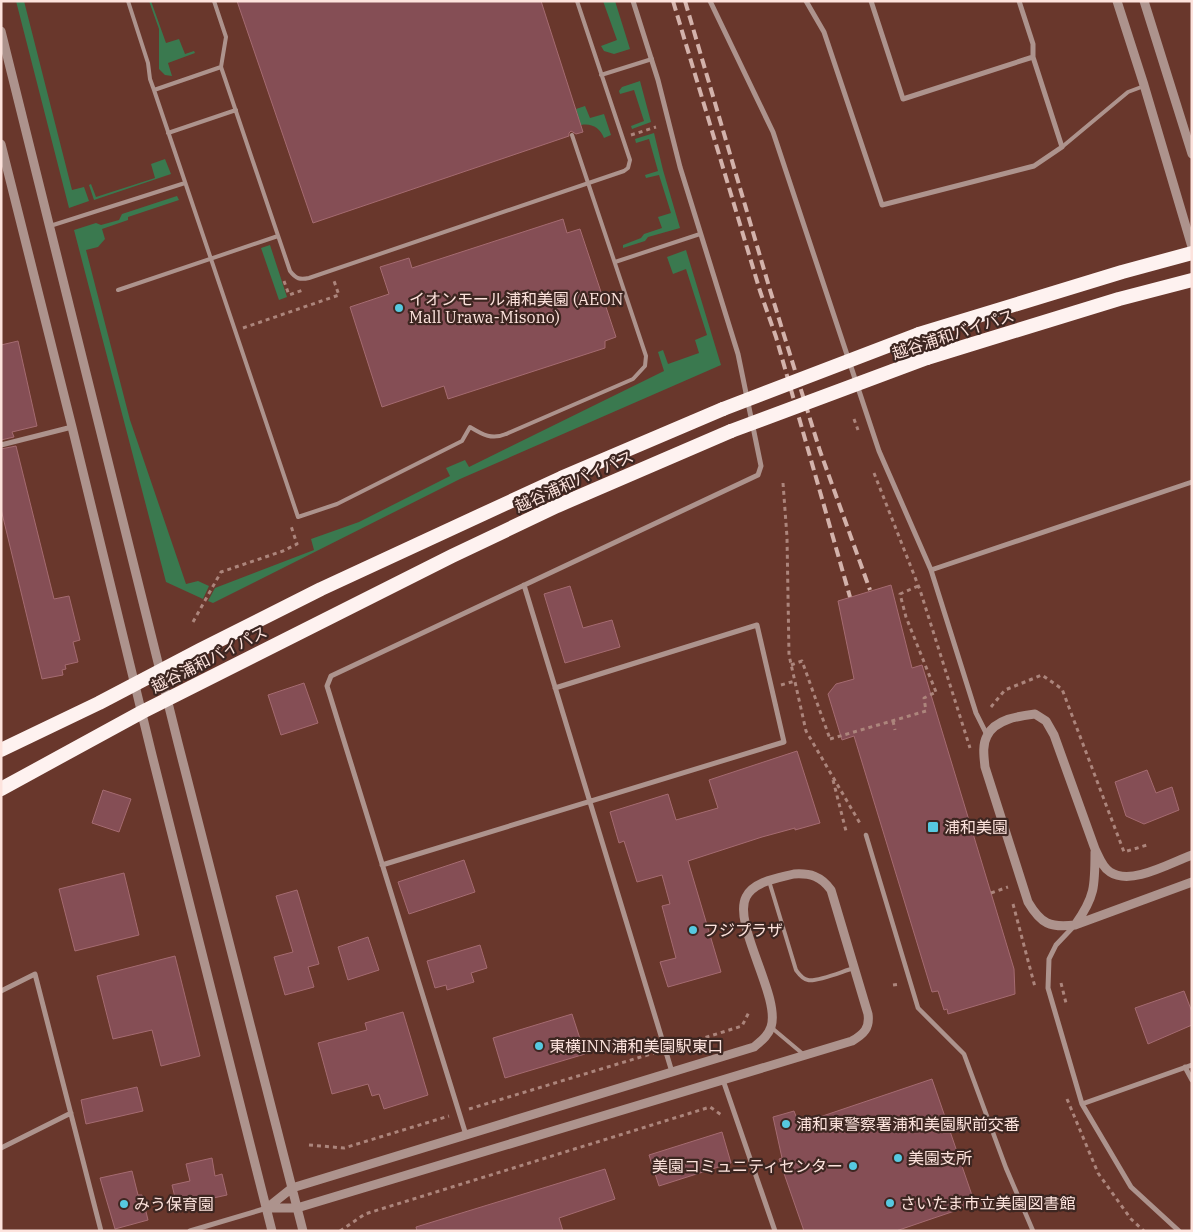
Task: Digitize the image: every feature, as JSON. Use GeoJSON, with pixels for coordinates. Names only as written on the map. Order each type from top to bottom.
{"type":"FeatureCollection","features":[{"type":"Feature","properties":{"kind":"highway","name":"越谷浦和バイパス"},"geometry":{"type":"LineString","coordinates":[[1,750],[99,704],[161,670],[321,589],[561,478],[724,409],[919,334],[1192,252]]}},
{"type":"Feature","properties":{"kind":"highway","name":"越谷浦和バイパス"},"geometry":{"type":"LineString","coordinates":[[1,788],[142,712],[470,548],[557,506],[731,431],[928,358],[1120,299],[1192,280]]}},
{"type":"Feature","properties":{"kind":"street"},"geometry":{"type":"LineString","coordinates":[[466,1136],[327,686],[331,676],[758,475],[761,466],[738,354],[680,167],[652,60],[633,1]]}},
{"type":"Feature","properties":{"kind":"street"},"geometry":{"type":"LineString","coordinates":[[710,1],[773,132],[879,450],[931,570],[976,713],[987,735]]}},
{"type":"Feature","properties":{"kind":"street"},"geometry":{"type":"LineString","coordinates":[[806,1],[824,32],[882,206],[1034,166],[1062,147],[1033,57],[1033,44],[1019,1]]}},
{"type":"Feature","properties":{"kind":"street"},"geometry":{"type":"LineString","coordinates":[[871,1],[903,99],[1033,57]]}},
{"type":"Feature","properties":{"kind":"street"},"geometry":{"type":"LineString","coordinates":[[1117,1],[1192,247]]}},
{"type":"Feature","properties":{"kind":"street"},"geometry":{"type":"LineString","coordinates":[[1144,1],[1192,154]]}},
{"type":"Feature","properties":{"kind":"street"},"geometry":{"type":"LineString","coordinates":[[1,31],[178,743],[303,1231]]}},
{"type":"Feature","properties":{"kind":"street"},"geometry":{"type":"LineString","coordinates":[[1,144],[152,756],[272,1231]]}},
{"type":"Feature","properties":{"kind":"street"},"geometry":{"type":"LineString","coordinates":[[1,445],[72,427]]}},
{"type":"Feature","properties":{"kind":"street"},"geometry":{"type":"LineString","coordinates":[[931,570],[1192,482]]}},
{"type":"Feature","properties":{"kind":"street"},"geometry":{"type":"LineString","coordinates":[[524,585],[672,1072]]}},
{"type":"Feature","properties":{"kind":"street"},"geometry":{"type":"LineString","coordinates":[[382,865],[784,742],[757,625],[555,688]]}},
{"type":"Feature","properties":{"kind":"street"},"geometry":{"type":"LineString","coordinates":[[1192,855],[1141,875],[1119,876],[1108,871],[1095,849],[1054,735],[1046,721],[1035,714],[1016,716],[998,724],[987,735],[984,750],[985,767],[1028,902],[1035,915],[1045,923],[1059,927],[1075,925],[1192,882]]}},
{"type":"Feature","properties":{"kind":"street"},"geometry":{"type":"LineString","coordinates":[[866,835],[918,1008],[964,1054],[1006,1168],[1033,1231]]}},
{"type":"Feature","properties":{"kind":"street"},"geometry":{"type":"LineString","coordinates":[[1095,849],[1092,895],[1087,908],[1075,925],[1056,945],[1049,959],[1048,988],[1082,1104],[1131,1187],[1179,1231]]}},
{"type":"Feature","properties":{"kind":"street"},"geometry":{"type":"LineString","coordinates":[[190,1231],[267,1208],[297,1208],[852,1041],[862,1036],[867,1029],[868,1014],[831,890],[825,881],[816,876],[794,874],[768,881],[752,890],[746,897],[744,909],[747,926],[773,1018],[765,1038],[754,1047],[292,1188],[267,1208]]}},
{"type":"Feature","properties":{"kind":"street"},"geometry":{"type":"LineString","coordinates":[[1,991],[35,974],[101,1231]]}},
{"type":"Feature","properties":{"kind":"street"},"geometry":{"type":"LineString","coordinates":[[1082,1104],[1192,1065]]}},
{"type":"Feature","properties":{"kind":"street"},"geometry":{"type":"LineString","coordinates":[[1185,1067],[1192,1080]]}},
{"type":"Feature","properties":{"kind":"street"},"geometry":{"type":"LineString","coordinates":[[723,1080],[775,1231]]}},
{"type":"Feature","properties":{"kind":"street"},"geometry":{"type":"LineString","coordinates":[[1,1148],[71,1113]]}},
{"type":"Feature","properties":{"kind":"lane"},"geometry":{"type":"LineString","coordinates":[[128,1],[148,62],[150,79],[298,517],[337,504],[462,440],[470,428],[490,437],[499,437],[633,379],[645,366],[646,356],[572,135]]}},
{"type":"Feature","properties":{"kind":"lane"},"geometry":{"type":"LineString","coordinates":[[214,1],[226,37],[221,67],[290,271],[294,277],[302,279],[624,171],[628,168],[630,160],[577,1]]}},
{"type":"Feature","properties":{"kind":"lane"},"geometry":{"type":"LineString","coordinates":[[602,75],[652,60]]}},
{"type":"Feature","properties":{"kind":"lane"},"geometry":{"type":"LineString","coordinates":[[154,90],[221,67]]}},
{"type":"Feature","properties":{"kind":"lane"},"geometry":{"type":"LineString","coordinates":[[1062,147],[1128,92],[1144,86]]}},
{"type":"Feature","properties":{"kind":"lane"},"geometry":{"type":"LineString","coordinates":[[168,133],[236,110]]}},
{"type":"Feature","properties":{"kind":"lane"},"geometry":{"type":"LineString","coordinates":[[50,226],[185,183]]}},
{"type":"Feature","properties":{"kind":"lane"},"geometry":{"type":"LineString","coordinates":[[614,262],[700,234]]}},
{"type":"Feature","properties":{"kind":"lane"},"geometry":{"type":"LineString","coordinates":[[118,290],[278,236]]}},
{"type":"Feature","properties":{"kind":"lane"},"geometry":{"type":"LineString","coordinates":[[768,881],[796,970],[801,976],[806,980],[814,980],[854,968]]}},
{"type":"Feature","properties":{"kind":"lane"},"geometry":{"type":"LineString","coordinates":[[771,1027],[804,1055]]}},
{"type":"Feature","properties":{"kind":"path"},"geometry":{"type":"LineString","coordinates":[[325,283],[343,277]]}},
{"type":"Feature","properties":{"kind":"path"},"geometry":{"type":"LineString","coordinates":[[283,279],[289,296],[307,289]]}},
{"type":"Feature","properties":{"kind":"path"},"geometry":{"type":"LineString","coordinates":[[235,330],[339,295],[334,280]]}},
{"type":"Feature","properties":{"kind":"path"},"geometry":{"type":"LineString","coordinates":[[854,419],[860,437]]}},
{"type":"Feature","properties":{"kind":"path"},"geometry":{"type":"LineString","coordinates":[[871,464],[918,586],[971,753]]}},
{"type":"Feature","properties":{"kind":"path"},"geometry":{"type":"LineString","coordinates":[[783,483],[787,537],[789,655],[806,731],[866,835]]}},
{"type":"Feature","properties":{"kind":"path"},"geometry":{"type":"LineString","coordinates":[[192,622],[221,572],[284,551],[297,544],[290,521]]}},
{"type":"Feature","properties":{"kind":"path"},"geometry":{"type":"LineString","coordinates":[[791,664],[802,661],[830,739],[926,711],[924,698],[936,692],[906,618],[900,594],[918,586]]}},
{"type":"Feature","properties":{"kind":"path"},"geometry":{"type":"LineString","coordinates":[[892,721],[894,730]]}},
{"type":"Feature","properties":{"kind":"path"},"geometry":{"type":"LineString","coordinates":[[832,776],[846,831]]}},
{"type":"Feature","properties":{"kind":"path"},"geometry":{"type":"LineString","coordinates":[[1005,878],[1038,994]]}},
{"type":"Feature","properties":{"kind":"path"},"geometry":{"type":"LineString","coordinates":[[991,893],[1008,887]]}},
{"type":"Feature","properties":{"kind":"path"},"geometry":{"type":"LineString","coordinates":[[1061,982],[1067,1006]]}},
{"type":"Feature","properties":{"kind":"path"},"geometry":{"type":"LineString","coordinates":[[309,1145],[344,1148],[742,1026],[749,1012]]}},
{"type":"Feature","properties":{"kind":"path"},"geometry":{"type":"LineString","coordinates":[[1066,1097],[1098,1173],[1131,1219],[1144,1231]]}},
{"type":"Feature","properties":{"kind":"path"},"geometry":{"type":"LineString","coordinates":[[340,1231],[365,1214],[710,1108],[723,1116]]}},
{"type":"Feature","properties":{"kind":"green space"},"geometry":{"type":"Polygon","coordinates":[[[16,1],[24,1],[72,190],[84,187],[89,201],[69,208],[16,1]]]}},
{"type":"Feature","properties":{"kind":"green space"},"geometry":{"type":"Polygon","coordinates":[[[149,1],[151,1],[166,43],[179,39],[185,54],[194,51],[195,53],[168,63],[172,76],[165,75],[159,69],[159,29],[149,1]]]}},
{"type":"Feature","properties":{"kind":"green space"},"geometry":{"type":"Polygon","coordinates":[[[603,1],[615,1],[630,49],[614,54],[604,51],[601,46],[617,40],[603,1]]]}},
{"type":"Feature","properties":{"kind":"green space"},"geometry":{"type":"Polygon","coordinates":[[[640,81],[651,122],[632,129],[631,126],[644,121],[634,90],[620,94],[619,91],[622,87],[640,81]]]}},
{"type":"Feature","properties":{"kind":"green space"},"geometry":{"type":"Polygon","coordinates":[[[585,106],[590,118],[604,114],[611,135],[604,138],[595,127],[581,125],[576,109],[585,106]]]}},
{"type":"Feature","properties":{"kind":"green space"},"geometry":{"type":"Polygon","coordinates":[[[654,133],[680,228],[648,237],[645,241],[623,248],[623,245],[641,238],[644,234],[662,228],[658,217],[671,213],[659,175],[646,178],[645,175],[658,171],[649,139],[636,143],[635,139],[654,133]]]}},
{"type":"Feature","properties":{"kind":"green space"},"geometry":{"type":"Polygon","coordinates":[[[165,159],[171,174],[94,200],[89,185],[91,184],[96,197],[155,178],[151,164],[165,159]]]}},
{"type":"Feature","properties":{"kind":"green space"},"geometry":{"type":"Polygon","coordinates":[[[177,196],[179,200],[128,217],[128,220],[102,229],[105,239],[98,247],[86,250],[130,420],[186,584],[198,581],[209,586],[203,599],[166,582],[74,230],[96,223],[101,225],[119,220],[122,214],[177,196]]]}},
{"type":"Feature","properties":{"kind":"green space"},"geometry":{"type":"Polygon","coordinates":[[[270,245],[287,297],[279,300],[261,248],[270,245]]]}},
{"type":"Feature","properties":{"kind":"green space"},"geometry":{"type":"Polygon","coordinates":[[[686,250],[721,365],[460,479],[213,603],[208,601],[215,588],[314,550],[311,539],[359,522],[450,476],[446,468],[465,460],[469,467],[664,371],[658,352],[663,350],[668,364],[699,353],[695,340],[707,335],[686,269],[673,274],[667,257],[686,250]]]}},
{"type":"Feature","properties":{"kind":"building"},"geometry":{"type":"Polygon","coordinates":[[[237,1],[541,1],[583,132],[576,134],[571,131],[569,136],[313,223],[237,1]]]}},
{"type":"Feature","properties":{"kind":"building"},"geometry":{"type":"Polygon","coordinates":[[[563,219],[567,233],[580,229],[616,337],[605,341],[605,348],[448,399],[444,386],[382,407],[350,307],[389,294],[380,267],[409,258],[412,268],[563,219]]]}},
{"type":"Feature","properties":{"kind":"building"},"geometry":{"type":"Polygon","coordinates":[[[18,341],[37,426],[12,432],[14,437],[1,440],[1,345],[18,341]]]}},
{"type":"Feature","properties":{"kind":"building"},"geometry":{"type":"Polygon","coordinates":[[[16,446],[54,599],[69,596],[80,640],[73,642],[78,662],[65,665],[66,669],[62,670],[63,675],[42,679],[1,509],[1,449],[16,446]]]}},
{"type":"Feature","properties":{"kind":"building"},"geometry":{"type":"Polygon","coordinates":[[[891,585],[912,668],[922,665],[1014,969],[1015,994],[948,1014],[947,1009],[944,1010],[938,991],[932,992],[854,736],[842,740],[828,694],[836,684],[854,679],[838,601],[891,585]]]}},
{"type":"Feature","properties":{"kind":"building"},"geometry":{"type":"Polygon","coordinates":[[[570,586],[583,628],[612,620],[620,647],[565,663],[544,594],[570,586]]]}},
{"type":"Feature","properties":{"kind":"building"},"geometry":{"type":"Polygon","coordinates":[[[304,683],[318,723],[281,735],[268,695],[304,683]]]}},
{"type":"Feature","properties":{"kind":"building"},"geometry":{"type":"Polygon","coordinates":[[[797,751],[820,823],[762,837],[688,861],[721,972],[668,987],[660,962],[676,958],[662,906],[670,904],[662,875],[637,882],[624,841],[619,843],[610,812],[668,794],[676,820],[718,808],[709,780],[797,751]]]}},
{"type":"Feature","properties":{"kind":"building"},"geometry":{"type":"Polygon","coordinates":[[[1147,770],[1156,793],[1172,787],[1179,810],[1144,824],[1126,816],[1115,782],[1147,770]]]}},
{"type":"Feature","properties":{"kind":"building"},"geometry":{"type":"Polygon","coordinates":[[[103,790],[131,799],[119,832],[92,823],[103,790]]]}},
{"type":"Feature","properties":{"kind":"building"},"geometry":{"type":"Polygon","coordinates":[[[464,860],[475,892],[409,914],[398,882],[464,860]]]}},
{"type":"Feature","properties":{"kind":"building"},"geometry":{"type":"Polygon","coordinates":[[[124,873],[139,935],[75,951],[59,889],[124,873]]]}},
{"type":"Feature","properties":{"kind":"building"},"geometry":{"type":"Polygon","coordinates":[[[297,890],[319,964],[308,967],[314,987],[285,995],[274,957],[293,952],[276,896],[297,890]]]}},
{"type":"Feature","properties":{"kind":"building"},"geometry":{"type":"Polygon","coordinates":[[[368,937],[379,970],[348,980],[338,947],[368,937]]]}},
{"type":"Feature","properties":{"kind":"building"},"geometry":{"type":"Polygon","coordinates":[[[480,945],[487,968],[471,973],[474,982],[447,990],[446,985],[435,988],[427,961],[480,945]]]}},
{"type":"Feature","properties":{"kind":"building"},"geometry":{"type":"Polygon","coordinates":[[[175,956],[200,1056],[161,1066],[152,1030],[113,1039],[97,976],[175,956]]]}},
{"type":"Feature","properties":{"kind":"building"},"geometry":{"type":"Polygon","coordinates":[[[1184,991],[1192,1012],[1192,1025],[1148,1044],[1135,1008],[1184,991]]]}},
{"type":"Feature","properties":{"kind":"building"},"geometry":{"type":"Polygon","coordinates":[[[403,1012],[428,1095],[384,1109],[379,1094],[372,1096],[368,1084],[332,1094],[318,1043],[367,1030],[365,1023],[403,1012]]]}},
{"type":"Feature","properties":{"kind":"building","name":"東横INN浦和美園駅東口"},"geometry":{"type":"Polygon","coordinates":[[[572,1014],[585,1054],[505,1078],[493,1038],[572,1014]]]}},
{"type":"Feature","properties":{"kind":"building"},"geometry":{"type":"Polygon","coordinates":[[[932,1079],[975,1204],[896,1231],[804,1231],[779,1159],[782,1158],[773,1117],[794,1111],[799,1124],[932,1079]]]}},
{"type":"Feature","properties":{"kind":"building"},"geometry":{"type":"Polygon","coordinates":[[[137,1087],[143,1111],[86,1124],[81,1100],[137,1087]]]}},
{"type":"Feature","properties":{"kind":"building"},"geometry":{"type":"Polygon","coordinates":[[[722,1132],[731,1163],[659,1186],[649,1155],[722,1132]]]}},
{"type":"Feature","properties":{"kind":"building"},"geometry":{"type":"Polygon","coordinates":[[[212,1158],[215,1176],[222,1174],[227,1195],[177,1206],[172,1185],[190,1181],[186,1164],[212,1158]]]}},
{"type":"Feature","properties":{"kind":"building"},"geometry":{"type":"Polygon","coordinates":[[[605,1169],[615,1199],[559,1218],[563,1231],[417,1231],[416,1227],[605,1169]]]}},
{"type":"Feature","properties":{"kind":"building"},"geometry":{"type":"Polygon","coordinates":[[[132,1171],[138,1195],[142,1195],[148,1220],[115,1229],[100,1178],[132,1171]]]}},
{"type":"Feature","properties":{"kind":"railway"},"geometry":{"type":"LineString","coordinates":[[673,1],[760,291],[776,337],[850,597]]}},
{"type":"Feature","properties":{"kind":"railway"},"geometry":{"type":"LineString","coordinates":[[685,1],[770,290],[820,451],[870,590]]}},
{"type":"Feature","properties":{"kind":"place","name":"イオンモール浦和美園 (AEON Mall Urawa-Misono)"},"geometry":{"type":"Point","coordinates":[399,308]}},
{"type":"Feature","properties":{"kind":"place","name":"浦和美園"},"geometry":{"type":"Point","coordinates":[933,827]}},
{"type":"Feature","properties":{"kind":"place","name":"フジプラザ"},"geometry":{"type":"Point","coordinates":[693,930]}},
{"type":"Feature","properties":{"kind":"place","name":"東横INN浦和美園駅東口"},"geometry":{"type":"Point","coordinates":[539,1046]}},
{"type":"Feature","properties":{"kind":"place","name":"浦和東警察署浦和美園駅前交番"},"geometry":{"type":"Point","coordinates":[786,1124]}},
{"type":"Feature","properties":{"kind":"place","name":"美園支所"},"geometry":{"type":"Point","coordinates":[898,1158]}},
{"type":"Feature","properties":{"kind":"place","name":"美園コミュニティセンター"},"geometry":{"type":"Point","coordinates":[853,1166]}},
{"type":"Feature","properties":{"kind":"place","name":"さいたま市立美園図書館"},"geometry":{"type":"Point","coordinates":[890,1203]}},
{"type":"Feature","properties":{"kind":"place","name":"みう保育園"},"geometry":{"type":"Point","coordinates":[124,1204]}}]}
